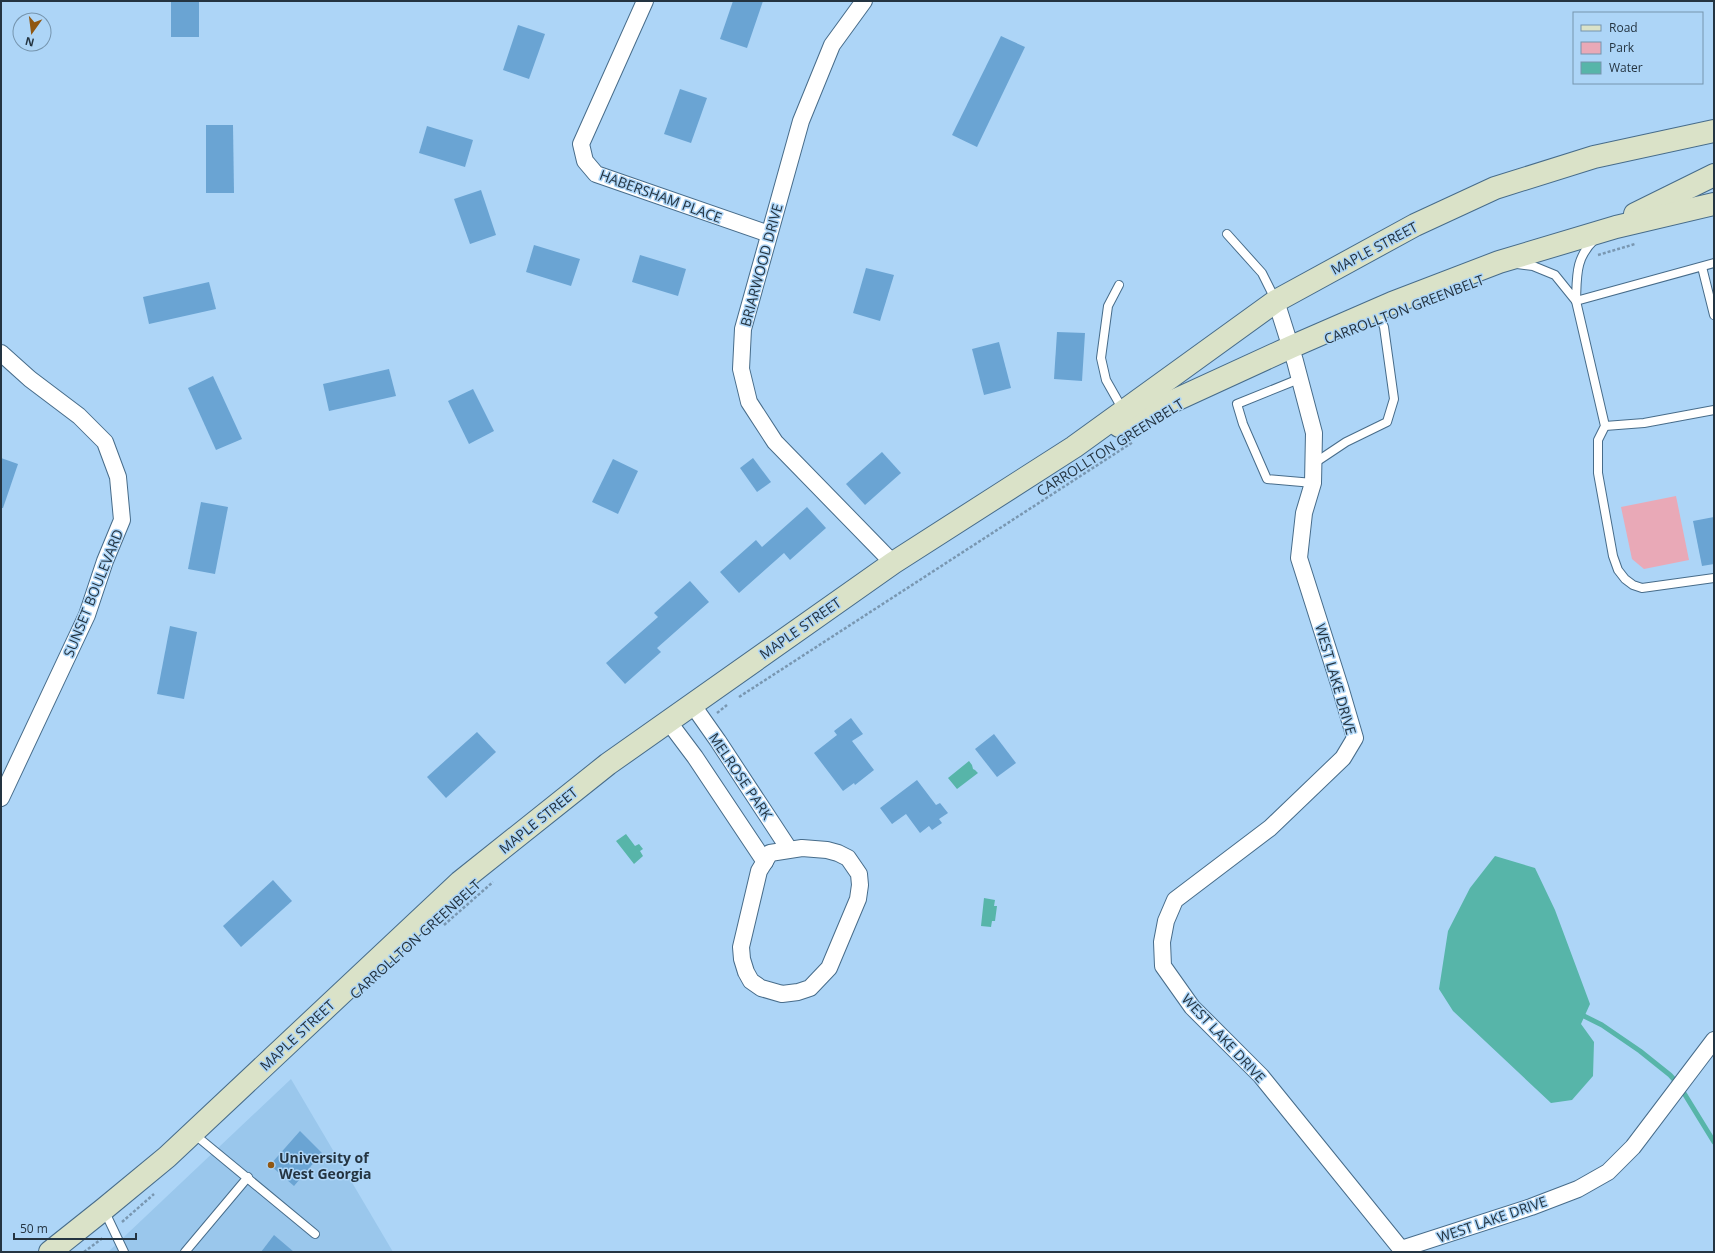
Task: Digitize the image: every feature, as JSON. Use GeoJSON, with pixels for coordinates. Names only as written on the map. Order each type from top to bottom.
{"type":"FeatureCollection","features":[{"type":"Feature","properties":{"kind":"main road","name":"MAPLE STREET"},"geometry":{"type":"LineString","coordinates":[[50,1252],[104,1210],[167,1157],[460,882],[608,764],[893,563],[1074,447],[1276,301],[1415,225],[1495,188],[1594,157],[1714,131]]}},
{"type":"Feature","properties":{"kind":"main road"},"geometry":{"type":"LineString","coordinates":[[1610,229],[1714,174]]}},
{"type":"Feature","properties":{"kind":"main road","name":"MAPLE STREET"},"geometry":{"type":"LineString","coordinates":[[1074,447],[1291,347],[1377,310],[1498,262],[1610,229],[1714,204]]}},
{"type":"Feature","properties":{"kind":"street","name":"HABERSHAM PLACE"},"geometry":{"type":"LineString","coordinates":[[645,1],[581,144],[585,161],[596,174],[769,234]]}},
{"type":"Feature","properties":{"kind":"street","name":"BRIARWOOD DRIVE"},"geometry":{"type":"LineString","coordinates":[[864,1],[832,45],[801,121],[743,329],[741,369],[749,402],[775,442],[893,563]]}},
{"type":"Feature","properties":{"kind":"street","name":"WEST LAKE DRIVE"},"geometry":{"type":"LineString","coordinates":[[1276,301],[1291,347],[1314,433],[1313,483],[1304,513],[1299,558],[1355,738],[1343,758],[1270,828],[1175,900],[1166,921],[1163,935],[1163,966],[1192,1007],[1260,1076],[1403,1251],[1531,1207],[1578,1189],[1608,1172],[1633,1147],[1714,1040]]}},
{"type":"Feature","properties":{"kind":"street","name":"SUNSET BOULEVARD"},"geometry":{"type":"LineString","coordinates":[[1,353],[30,379],[79,416],[105,442],[118,477],[122,520],[105,561],[87,615],[1,798]]}},
{"type":"Feature","properties":{"kind":"street","name":"MELROSE PARK"},"geometry":{"type":"LineString","coordinates":[[692,704],[789,849]]}},
{"type":"Feature","properties":{"kind":"street","name":"MELROSE PARK"},"geometry":{"type":"LineString","coordinates":[[668,721],[695,758],[765,862]]}},
{"type":"Feature","properties":{"kind":"street"},"geometry":{"type":"LineString","coordinates":[[802,848],[827,850],[848,858],[859,874],[860,886],[858,899],[829,968],[810,988],[798,992],[782,994],[761,988],[751,981],[742,960],[741,946],[759,871],[765,862],[770,853],[789,849],[802,848]]}},
{"type":"Feature","properties":{"kind":"lane"},"geometry":{"type":"LineString","coordinates":[[1610,229],[1587,246],[1577,271],[1576,301],[1605,426],[1598,440],[1598,474],[1606,522],[1618,570],[1633,585],[1642,588],[1714,578]]}},
{"type":"Feature","properties":{"kind":"lane"},"geometry":{"type":"LineString","coordinates":[[1227,234],[1262,273],[1276,301]]}},
{"type":"Feature","properties":{"kind":"lane"},"geometry":{"type":"LineString","coordinates":[[1498,262],[1533,266],[1555,275],[1576,301]]}},
{"type":"Feature","properties":{"kind":"lane"},"geometry":{"type":"LineString","coordinates":[[1576,301],[1714,263]]}},
{"type":"Feature","properties":{"kind":"lane"},"geometry":{"type":"LineString","coordinates":[[1702,267],[1714,315]]}},
{"type":"Feature","properties":{"kind":"lane"},"geometry":{"type":"LineString","coordinates":[[1119,285],[1108,306],[1101,358],[1106,380],[1124,411]]}},
{"type":"Feature","properties":{"kind":"lane"},"geometry":{"type":"LineString","coordinates":[[1313,464],[1346,442],[1387,422],[1394,399],[1384,328],[1377,310]]}},
{"type":"Feature","properties":{"kind":"lane"},"geometry":{"type":"LineString","coordinates":[[1299,379],[1237,404],[1243,424],[1267,479],[1313,483]]}},
{"type":"Feature","properties":{"kind":"lane"},"geometry":{"type":"LineString","coordinates":[[1605,426],[1644,423],[1714,410]]}},
{"type":"Feature","properties":{"kind":"lane"},"geometry":{"type":"LineString","coordinates":[[193,1133],[315,1234]]}},
{"type":"Feature","properties":{"kind":"lane"},"geometry":{"type":"LineString","coordinates":[[185,1252],[248,1178]]}},
{"type":"Feature","properties":{"kind":"lane"},"geometry":{"type":"LineString","coordinates":[[104,1210],[124,1252]]}},
{"type":"Feature","properties":{"kind":"path","name":"CARROLLTON GREENBELT"},"geometry":{"type":"LineString","coordinates":[[738,698],[1135,441]]}},
{"type":"Feature","properties":{"kind":"path","name":"CARROLLTON GREENBELT"},"geometry":{"type":"LineString","coordinates":[[439,930],[495,881]]}},
{"type":"Feature","properties":{"kind":"path"},"geometry":{"type":"LineString","coordinates":[[84,1252],[114,1229],[157,1192]]}},
{"type":"Feature","properties":{"kind":"shaded area","name":"University of West Georgia"},"geometry":{"type":"Polygon","coordinates":[[[291,1079],[393,1252],[108,1252],[291,1079]]]}},
{"type":"Feature","properties":{"kind":"green space"},"geometry":{"type":"Polygon","coordinates":[[[1676,496],[1689,560],[1644,569],[1632,559],[1621,507],[1676,496]]]}},
{"type":"Feature","properties":{"kind":"water"},"geometry":{"type":"Polygon","coordinates":[[[969,761],[973,769],[978,773],[957,789],[948,778],[969,761]]]}},
{"type":"Feature","properties":{"kind":"water"},"geometry":{"type":"Polygon","coordinates":[[[626,834],[635,846],[639,844],[643,849],[640,851],[643,856],[634,864],[616,841],[626,834]]]}},
{"type":"Feature","properties":{"kind":"water"},"geometry":{"type":"Polygon","coordinates":[[[1495,856],[1535,868],[1555,910],[1590,1004],[1581,1024],[1594,1042],[1593,1076],[1572,1100],[1551,1103],[1453,1011],[1439,989],[1448,931],[1470,888],[1495,856]]]}},
{"type":"Feature","properties":{"kind":"water"},"geometry":{"type":"Polygon","coordinates":[[[984,898],[995,900],[994,906],[997,906],[995,921],[992,921],[991,927],[981,926],[984,898]]]}},
{"type":"Feature","properties":{"kind":"building"},"geometry":{"type":"Polygon","coordinates":[[[171,1],[199,1],[199,37],[171,37],[171,1]]]}},
{"type":"Feature","properties":{"kind":"building"},"geometry":{"type":"Polygon","coordinates":[[[733,1],[763,1],[747,48],[720,39],[733,1]]]}},
{"type":"Feature","properties":{"kind":"building"},"geometry":{"type":"Polygon","coordinates":[[[518,25],[545,34],[529,79],[503,70],[518,25]]]}},
{"type":"Feature","properties":{"kind":"building"},"geometry":{"type":"Polygon","coordinates":[[[1001,36],[1025,47],[977,147],[952,135],[1001,36]]]}},
{"type":"Feature","properties":{"kind":"building"},"geometry":{"type":"Polygon","coordinates":[[[680,89],[707,98],[691,143],[664,134],[680,89]]]}},
{"type":"Feature","properties":{"kind":"building"},"geometry":{"type":"Polygon","coordinates":[[[206,125],[233,125],[234,193],[206,193],[206,125]]]}},
{"type":"Feature","properties":{"kind":"building"},"geometry":{"type":"Polygon","coordinates":[[[427,126],[473,140],[465,167],[419,153],[427,126]]]}},
{"type":"Feature","properties":{"kind":"building"},"geometry":{"type":"Polygon","coordinates":[[[481,190],[496,235],[470,244],[454,199],[481,190]]]}},
{"type":"Feature","properties":{"kind":"building"},"geometry":{"type":"Polygon","coordinates":[[[534,245],[580,259],[571,286],[526,272],[534,245]]]}},
{"type":"Feature","properties":{"kind":"building"},"geometry":{"type":"Polygon","coordinates":[[[640,255],[686,269],[678,296],[632,282],[640,255]]]}},
{"type":"Feature","properties":{"kind":"building"},"geometry":{"type":"Polygon","coordinates":[[[866,268],[894,275],[880,321],[853,313],[866,268]]]}},
{"type":"Feature","properties":{"kind":"building"},"geometry":{"type":"Polygon","coordinates":[[[209,282],[216,309],[149,324],[143,297],[209,282]]]}},
{"type":"Feature","properties":{"kind":"building"},"geometry":{"type":"Polygon","coordinates":[[[1057,332],[1085,333],[1082,381],[1054,379],[1057,332]]]}},
{"type":"Feature","properties":{"kind":"building"},"geometry":{"type":"Polygon","coordinates":[[[999,342],[1011,388],[984,395],[972,349],[999,342]]]}},
{"type":"Feature","properties":{"kind":"building"},"geometry":{"type":"Polygon","coordinates":[[[389,369],[396,396],[329,411],[323,384],[389,369]]]}},
{"type":"Feature","properties":{"kind":"building"},"geometry":{"type":"Polygon","coordinates":[[[213,376],[242,439],[216,450],[188,388],[213,376]]]}},
{"type":"Feature","properties":{"kind":"building"},"geometry":{"type":"Polygon","coordinates":[[[473,389],[494,431],[469,444],[448,401],[473,389]]]}},
{"type":"Feature","properties":{"kind":"building"},"geometry":{"type":"Polygon","coordinates":[[[882,452],[901,473],[865,505],[846,484],[882,452]]]}},
{"type":"Feature","properties":{"kind":"building"},"geometry":{"type":"Polygon","coordinates":[[[1,458],[18,464],[3,508],[1,508],[1,458]]]}},
{"type":"Feature","properties":{"kind":"building"},"geometry":{"type":"Polygon","coordinates":[[[753,458],[771,482],[757,492],[740,468],[753,458]]]}},
{"type":"Feature","properties":{"kind":"building"},"geometry":{"type":"Polygon","coordinates":[[[613,459],[638,471],[618,514],[592,502],[613,459]]]}},
{"type":"Feature","properties":{"kind":"building"},"geometry":{"type":"Polygon","coordinates":[[[201,502],[228,507],[215,574],[188,569],[201,502]]]}},
{"type":"Feature","properties":{"kind":"building"},"geometry":{"type":"Polygon","coordinates":[[[807,507],[826,528],[790,560],[784,553],[739,593],[720,572],[756,540],[762,547],[807,507]]]}},
{"type":"Feature","properties":{"kind":"building"},"geometry":{"type":"Polygon","coordinates":[[[1714,517],[1714,564],[1702,566],[1693,521],[1714,517]]]}},
{"type":"Feature","properties":{"kind":"building"},"geometry":{"type":"Polygon","coordinates":[[[690,581],[709,602],[657,648],[661,652],[625,684],[606,663],[658,617],[654,613],[690,581]]]}},
{"type":"Feature","properties":{"kind":"building"},"geometry":{"type":"Polygon","coordinates":[[[170,626],[197,632],[184,699],[157,694],[170,626]]]}},
{"type":"Feature","properties":{"kind":"building"},"geometry":{"type":"Polygon","coordinates":[[[851,718],[863,734],[852,741],[874,770],[855,785],[854,783],[843,791],[814,753],[837,735],[834,731],[851,718]]]}},
{"type":"Feature","properties":{"kind":"building"},"geometry":{"type":"Polygon","coordinates":[[[477,732],[496,752],[446,798],[427,777],[477,732]]]}},
{"type":"Feature","properties":{"kind":"building"},"geometry":{"type":"Polygon","coordinates":[[[994,734],[1016,763],[997,777],[975,749],[994,734]]]}},
{"type":"Feature","properties":{"kind":"building"},"geometry":{"type":"Polygon","coordinates":[[[917,780],[936,805],[940,803],[948,813],[939,819],[942,823],[932,830],[929,826],[920,833],[906,814],[892,824],[880,808],[917,780]]]}},
{"type":"Feature","properties":{"kind":"building"},"geometry":{"type":"Polygon","coordinates":[[[273,880],[292,901],[241,947],[223,926],[273,880]]]}},
{"type":"Feature","properties":{"kind":"building"},"geometry":{"type":"Polygon","coordinates":[[[300,1131],[322,1153],[294,1186],[270,1165],[300,1131]]]}},
{"type":"Feature","properties":{"kind":"building"},"geometry":{"type":"Polygon","coordinates":[[[274,1235],[294,1252],[261,1252],[274,1235]]]}},
{"type":"Feature","properties":{"kind":"waterway"},"geometry":{"type":"LineString","coordinates":[[1584,1016],[1602,1025],[1640,1051],[1670,1075],[1679,1085],[1714,1142]]}},
{"type":"Feature","properties":{"kind":"place","name":"University of West Georgia"},"geometry":{"type":"Point","coordinates":[271,1165]}}]}
